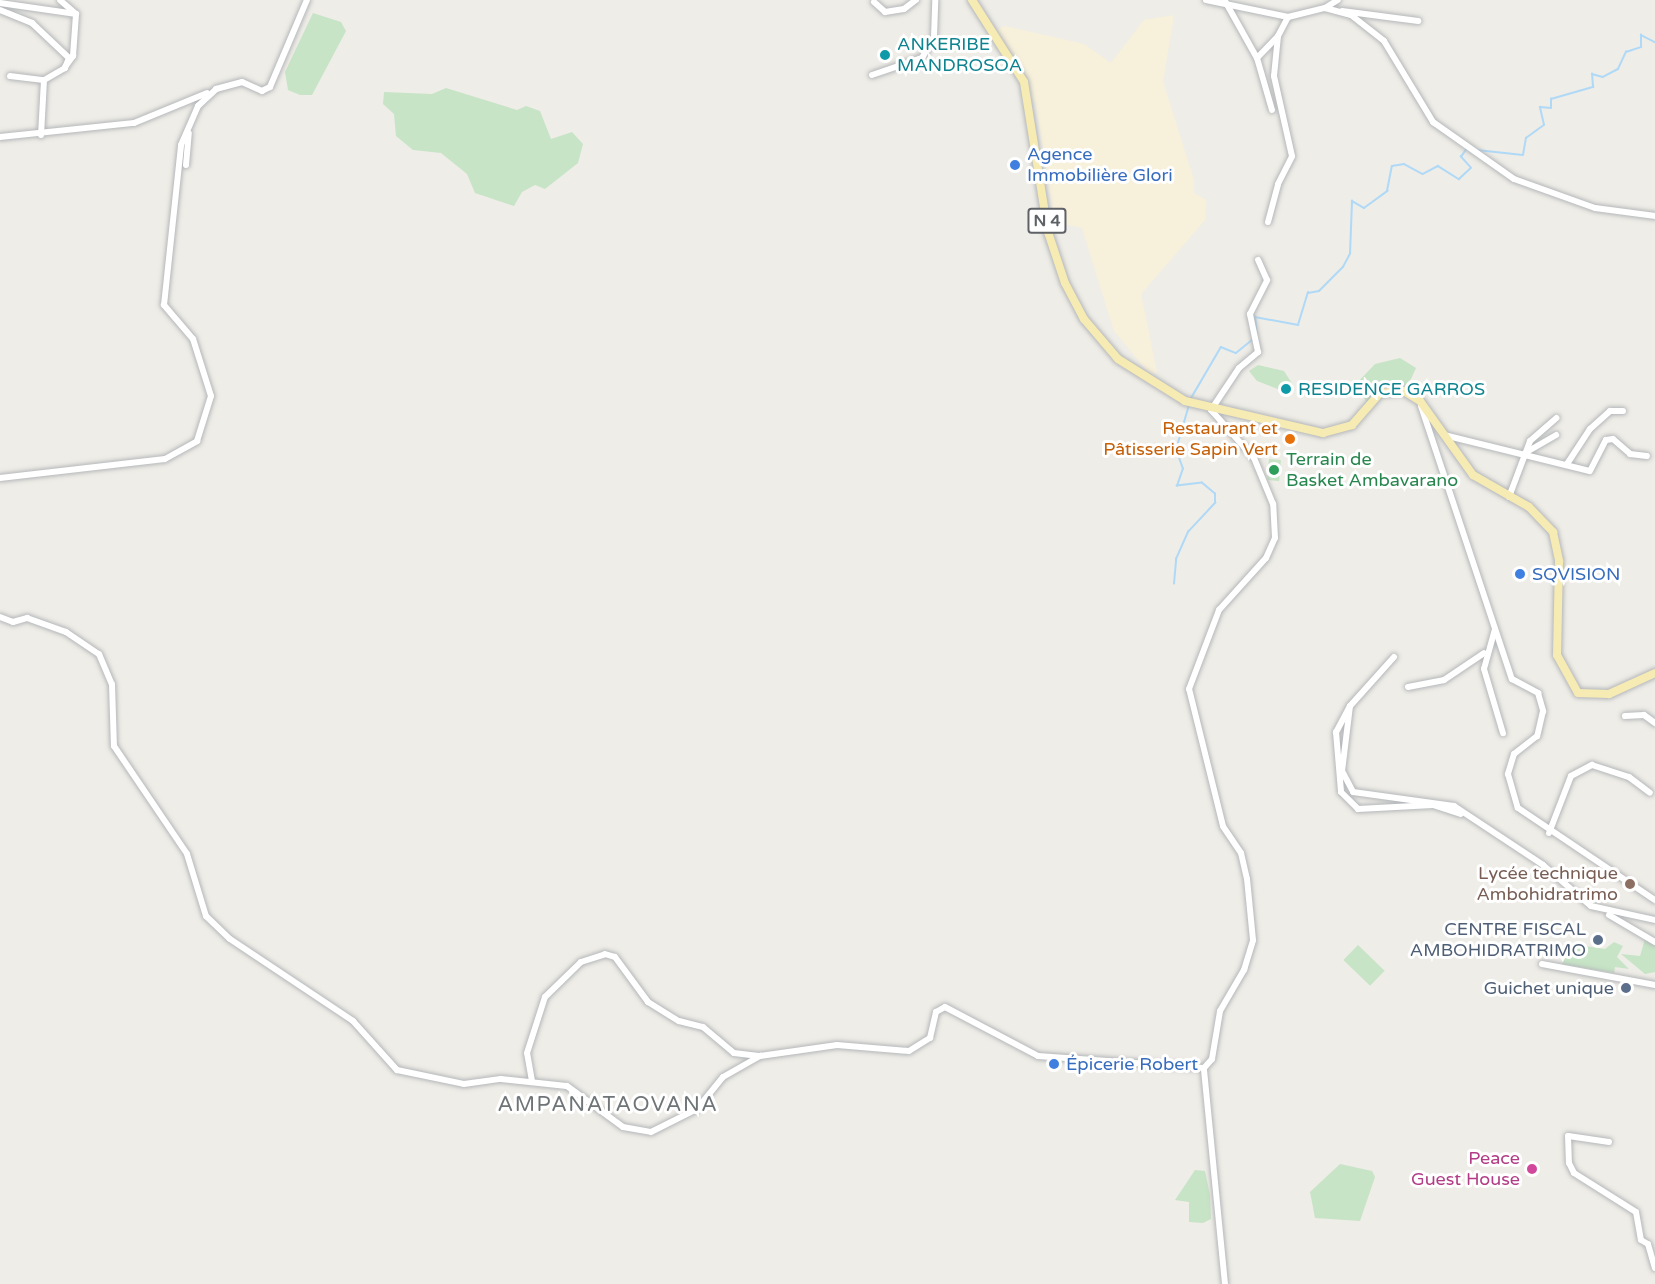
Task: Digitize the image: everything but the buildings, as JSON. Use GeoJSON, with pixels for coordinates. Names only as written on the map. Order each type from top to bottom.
{"type":"FeatureCollection","features":[{"type":"Feature","properties":{"kind":"main road","name":"N 4"},"geometry":{"type":"LineString","coordinates":[[972,0],[1024,81],[1048,232],[1076,306],[1118,359],[1189,402],[1211,410]]}},
{"type":"Feature","properties":{"kind":"main road"},"geometry":{"type":"LineString","coordinates":[[1211,410],[1323,433],[1352,425],[1387,390],[1404,391],[1420,401],[1473,475],[1539,514],[1553,532],[1559,561],[1557,655],[1571,685],[1583,696],[1600,696],[1655,673]]}},
{"type":"Feature","properties":{"kind":"street"},"geometry":{"type":"LineString","coordinates":[[60,0],[76,14]]}},
{"type":"Feature","properties":{"kind":"street"},"geometry":{"type":"LineString","coordinates":[[0,136],[41,135],[134,123],[216,89],[242,82],[262,91],[270,87],[307,0]]}},
{"type":"Feature","properties":{"kind":"street"},"geometry":{"type":"LineString","coordinates":[[874,2],[885,12],[904,9],[916,0]]}},
{"type":"Feature","properties":{"kind":"street"},"geometry":{"type":"LineString","coordinates":[[872,75],[922,58],[934,37],[935,0]]}},
{"type":"Feature","properties":{"kind":"street"},"geometry":{"type":"LineString","coordinates":[[1206,0],[1225,1],[1288,18],[1325,8],[1336,0]]}},
{"type":"Feature","properties":{"kind":"street"},"geometry":{"type":"LineString","coordinates":[[1225,1],[1257,58],[1272,110]]}},
{"type":"Feature","properties":{"kind":"street"},"geometry":{"type":"LineString","coordinates":[[0,3],[76,14]]}},
{"type":"Feature","properties":{"kind":"street"},"geometry":{"type":"LineString","coordinates":[[1325,8],[1418,21]]}},
{"type":"Feature","properties":{"kind":"street"},"geometry":{"type":"LineString","coordinates":[[0,10],[32,23],[49,38],[69,58],[64,68]]}},
{"type":"Feature","properties":{"kind":"street"},"geometry":{"type":"LineString","coordinates":[[1341,11],[1384,41],[1433,122],[1514,179],[1595,208],[1655,216]]}},
{"type":"Feature","properties":{"kind":"street"},"geometry":{"type":"LineString","coordinates":[[10,76],[44,80],[64,68],[73,56],[76,14]]}},
{"type":"Feature","properties":{"kind":"street"},"geometry":{"type":"LineString","coordinates":[[1257,58],[1278,36],[1288,18]]}},
{"type":"Feature","properties":{"kind":"street"},"geometry":{"type":"LineString","coordinates":[[1268,222],[1278,184],[1292,156],[1274,76],[1278,36]]}},
{"type":"Feature","properties":{"kind":"street"},"geometry":{"type":"LineString","coordinates":[[41,135],[44,80]]}},
{"type":"Feature","properties":{"kind":"street"},"geometry":{"type":"LineString","coordinates":[[0,478],[165,459],[197,441],[211,396],[193,339],[165,305],[173,198],[190,126],[198,106],[216,89]]}},
{"type":"Feature","properties":{"kind":"street"},"geometry":{"type":"LineString","coordinates":[[186,165],[190,126]]}},
{"type":"Feature","properties":{"kind":"street"},"geometry":{"type":"LineString","coordinates":[[1225,1284],[1204,1068],[1212,1059],[1220,1011],[1244,970],[1253,940],[1247,879],[1240,853],[1223,826],[1189,689],[1219,610],[1266,558],[1276,523],[1254,458],[1211,410],[1239,368],[1258,352],[1251,335],[1251,308],[1267,280],[1258,260]]}},
{"type":"Feature","properties":{"kind":"street"},"geometry":{"type":"LineString","coordinates":[[1420,401],[1512,679],[1538,693],[1543,711],[1537,736],[1514,754],[1508,774],[1511,792],[1518,808],[1549,833],[1655,900]]}},
{"type":"Feature","properties":{"kind":"street"},"geometry":{"type":"LineString","coordinates":[[1568,464],[1590,429],[1611,411],[1623,411]]}},
{"type":"Feature","properties":{"kind":"street"},"geometry":{"type":"LineString","coordinates":[[1509,496],[1530,441],[1556,418]]}},
{"type":"Feature","properties":{"kind":"street"},"geometry":{"type":"LineString","coordinates":[[1444,435],[1590,471],[1606,440],[1613,439],[1630,454],[1647,456]]}},
{"type":"Feature","properties":{"kind":"street"},"geometry":{"type":"LineString","coordinates":[[1524,454],[1556,435]]}},
{"type":"Feature","properties":{"kind":"street"},"geometry":{"type":"LineString","coordinates":[[0,617],[13,622],[27,618],[66,632],[99,654],[112,684],[114,746],[187,854],[206,916],[230,939],[353,1022],[397,1070],[464,1084],[532,1081],[567,1086],[623,1126],[651,1132],[697,1108],[723,1077],[760,1056]]}},
{"type":"Feature","properties":{"kind":"street"},"geometry":{"type":"LineString","coordinates":[[1408,687],[1444,680],[1484,653],[1495,629]]}},
{"type":"Feature","properties":{"kind":"street"},"geometry":{"type":"LineString","coordinates":[[1484,653],[1503,733]]}},
{"type":"Feature","properties":{"kind":"street"},"geometry":{"type":"LineString","coordinates":[[1394,657],[1350,706],[1335,746],[1337,780],[1348,802],[1372,812],[1434,805],[1472,818]]}},
{"type":"Feature","properties":{"kind":"street"},"geometry":{"type":"LineString","coordinates":[[1350,706],[1342,771],[1353,792],[1445,802],[1472,818],[1607,913],[1655,942]]}},
{"type":"Feature","properties":{"kind":"street"},"geometry":{"type":"LineString","coordinates":[[1625,717],[1644,715],[1655,723]]}},
{"type":"Feature","properties":{"kind":"street"},"geometry":{"type":"LineString","coordinates":[[1549,833],[1571,776],[1592,765],[1629,777],[1650,793]]}},
{"type":"Feature","properties":{"kind":"street"},"geometry":{"type":"LineString","coordinates":[[1607,913],[1655,920]]}},
{"type":"Feature","properties":{"kind":"street"},"geometry":{"type":"LineString","coordinates":[[532,1081],[526,1053],[545,997],[581,962],[605,954],[615,957],[648,1002],[661,1011],[703,1027],[734,1053],[760,1056],[837,1046],[909,1051],[930,1038],[936,1012],[945,1007],[1038,1056],[1204,1068]]}},
{"type":"Feature","properties":{"kind":"street"},"geometry":{"type":"LineString","coordinates":[[1542,964],[1655,985]]}},
{"type":"Feature","properties":{"kind":"street"},"geometry":{"type":"LineString","coordinates":[[1609,1142],[1568,1136],[1569,1163],[1574,1173],[1636,1212],[1641,1240],[1648,1244],[1655,1268]]}},
{"type":"Feature","properties":{"kind":"green space"},"geometry":{"type":"Polygon","coordinates":[[[313,13],[341,22],[346,31],[312,95],[300,95],[288,90],[285,72],[313,13]]]}},
{"type":"Feature","properties":{"kind":"green space"},"geometry":{"type":"Polygon","coordinates":[[[446,88],[517,110],[526,106],[540,111],[551,139],[572,132],[583,144],[578,163],[545,189],[535,185],[522,192],[514,206],[475,193],[467,174],[441,153],[413,150],[396,136],[394,114],[383,104],[384,92],[432,94],[446,88]]]}},
{"type":"Feature","properties":{"kind":"green space"},"geometry":{"type":"Polygon","coordinates":[[[1400,358],[1416,368],[1411,379],[1401,390],[1368,403],[1354,386],[1375,364],[1400,358]]]}},
{"type":"Feature","properties":{"kind":"green space"},"geometry":{"type":"Polygon","coordinates":[[[1258,365],[1284,371],[1293,385],[1280,390],[1257,381],[1249,371],[1258,365]]]}},
{"type":"Feature","properties":{"kind":"green space","name":"Terrain de Basket Ambavarano"},"geometry":{"type":"Polygon","coordinates":[[[1269,459],[1281,460],[1279,481],[1267,480],[1269,459]]]}},
{"type":"Feature","properties":{"kind":"green space"},"geometry":{"type":"Polygon","coordinates":[[[1645,939],[1655,944],[1655,972],[1645,974],[1621,954],[1640,956],[1645,939]]]}},
{"type":"Feature","properties":{"kind":"green space"},"geometry":{"type":"Polygon","coordinates":[[[1614,942],[1623,946],[1617,957],[1629,969],[1615,967],[1614,973],[1562,964],[1573,944],[1605,949],[1614,942]]]}},
{"type":"Feature","properties":{"kind":"green space"},"geometry":{"type":"Polygon","coordinates":[[[1358,945],[1385,971],[1370,986],[1343,960],[1358,945]]]}},
{"type":"Feature","properties":{"kind":"green space"},"geometry":{"type":"Polygon","coordinates":[[[1340,1164],[1372,1171],[1375,1177],[1360,1221],[1315,1218],[1310,1192],[1340,1164]]]}},
{"type":"Feature","properties":{"kind":"green space"},"geometry":{"type":"Polygon","coordinates":[[[1195,1170],[1205,1171],[1210,1195],[1211,1219],[1203,1223],[1189,1222],[1189,1202],[1175,1200],[1195,1170]]]}},
{"type":"Feature","properties":{"kind":"sand"},"geometry":{"type":"Polygon","coordinates":[[[1174,15],[1163,82],[1194,180],[1194,193],[1206,200],[1205,220],[1141,294],[1157,373],[1149,373],[1114,331],[1082,228],[1055,222],[1036,105],[996,30],[1005,26],[1084,44],[1111,63],[1144,20],[1174,15]]]}},
{"type":"Feature","properties":{"kind":"waterway"},"geometry":{"type":"LineString","coordinates":[[1477,150],[1523,155],[1526,138],[1544,125],[1540,107],[1551,108],[1551,99],[1593,87],[1592,74],[1603,77],[1618,69],[1626,52],[1641,47],[1641,35],[1655,42]]}},
{"type":"Feature","properties":{"kind":"waterway"},"geometry":{"type":"LineString","coordinates":[[1257,336],[1255,317],[1298,325],[1308,293],[1319,291],[1343,267],[1350,254],[1352,201],[1364,208],[1387,191],[1392,166],[1404,164],[1423,174],[1438,166],[1459,179],[1471,168],[1461,157],[1467,148]]}},
{"type":"Feature","properties":{"kind":"waterway"},"geometry":{"type":"LineString","coordinates":[[1190,400],[1221,347],[1236,353],[1253,339]]}},
{"type":"Feature","properties":{"kind":"waterway"},"geometry":{"type":"LineString","coordinates":[[1174,584],[1176,559],[1188,532],[1215,503],[1215,494],[1202,483],[1177,486],[1183,469],[1176,450],[1189,405]]}},
{"type":"Feature","properties":{"kind":"place","name":"ANKERIBE MANDROSOA"},"geometry":{"type":"Point","coordinates":[885,55]}},
{"type":"Feature","properties":{"kind":"place","name":"Agence Immobilière Glori"},"geometry":{"type":"Point","coordinates":[1015,165]}},
{"type":"Feature","properties":{"kind":"place","name":"RESIDENCE GARROS"},"geometry":{"type":"Point","coordinates":[1286,389]}},
{"type":"Feature","properties":{"kind":"place","name":"Restaurant et Pâtisserie Sapin Vert"},"geometry":{"type":"Point","coordinates":[1290,439]}},
{"type":"Feature","properties":{"kind":"place","name":"Terrain de Basket Ambavarano"},"geometry":{"type":"Point","coordinates":[1274,470]}},
{"type":"Feature","properties":{"kind":"place","name":"SQVISION"},"geometry":{"type":"Point","coordinates":[1520,574]}},
{"type":"Feature","properties":{"kind":"place","name":"Lycée technique Ambohidratrimo"},"geometry":{"type":"Point","coordinates":[1630,884]}},
{"type":"Feature","properties":{"kind":"place","name":"CENTRE FISCAL AMBOHIDRATRIMO"},"geometry":{"type":"Point","coordinates":[1598,940]}},
{"type":"Feature","properties":{"kind":"place","name":"Guichet unique"},"geometry":{"type":"Point","coordinates":[1626,988]}},
{"type":"Feature","properties":{"kind":"place","name":"Épicerie Robert"},"geometry":{"type":"Point","coordinates":[1054,1064]}},
{"type":"Feature","properties":{"kind":"place","name":"Peace Guest House"},"geometry":{"type":"Point","coordinates":[1532,1169]}},
{"type":"Feature","properties":{"kind":"district","name":"AMPANATAOVANA"},"geometry":{"type":"Point","coordinates":[608,1105]}}]}
